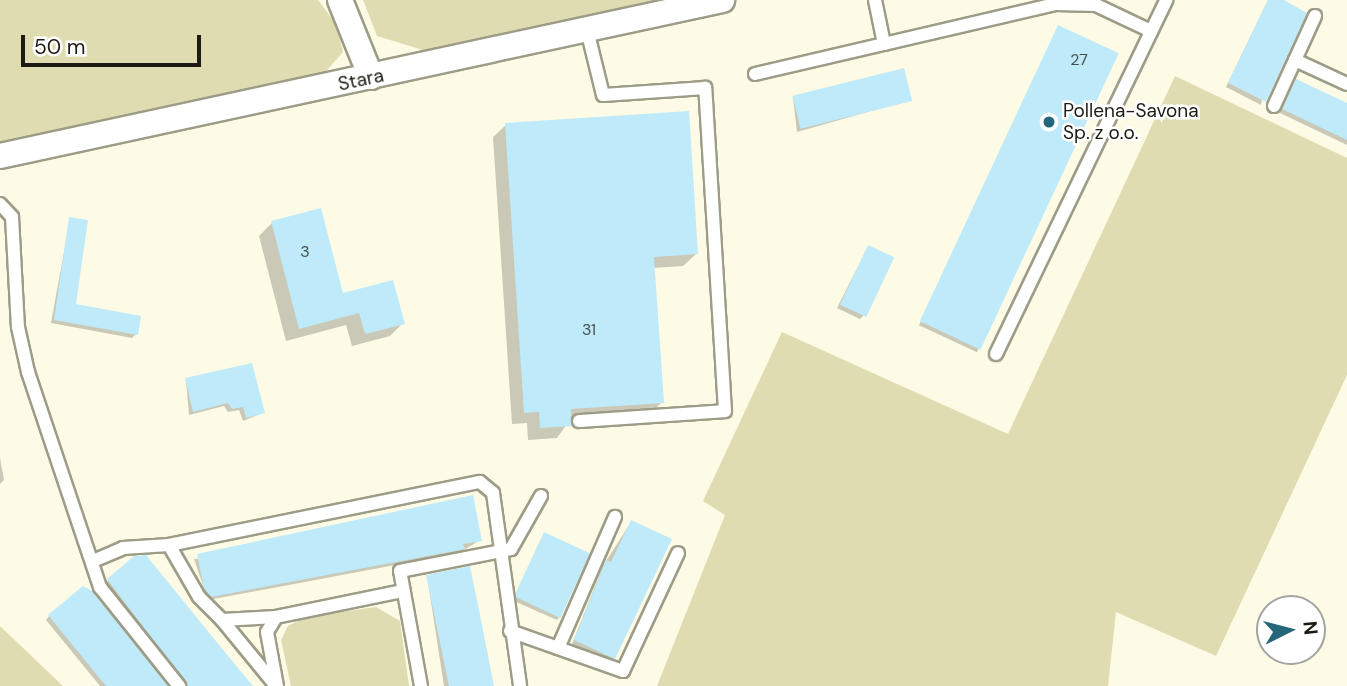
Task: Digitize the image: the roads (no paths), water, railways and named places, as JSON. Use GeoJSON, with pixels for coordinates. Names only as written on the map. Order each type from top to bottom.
{"type":"FeatureCollection","features":[{"type":"Feature","properties":{"kind":"street"},"geometry":{"type":"LineString","coordinates":[[340,0],[371,77]]}},
{"type":"Feature","properties":{"kind":"street","name":"Stara"},"geometry":{"type":"LineString","coordinates":[[0,156],[722,0]]}},
{"type":"Feature","properties":{"kind":"lane"},"geometry":{"type":"LineString","coordinates":[[875,0],[884,44]]}},
{"type":"Feature","properties":{"kind":"lane"},"geometry":{"type":"LineString","coordinates":[[996,354],[1166,0]]}},
{"type":"Feature","properties":{"kind":"lane"},"geometry":{"type":"LineString","coordinates":[[755,74],[1056,4],[1096,5],[1151,31]]}},
{"type":"Feature","properties":{"kind":"lane"},"geometry":{"type":"LineString","coordinates":[[1274,106],[1315,16]]}},
{"type":"Feature","properties":{"kind":"lane"},"geometry":{"type":"LineString","coordinates":[[579,421],[725,411],[705,88],[603,95],[587,30]]}},
{"type":"Feature","properties":{"kind":"lane"},"geometry":{"type":"LineString","coordinates":[[1295,60],[1347,85]]}},
{"type":"Feature","properties":{"kind":"lane"},"geometry":{"type":"LineString","coordinates":[[0,204],[12,217],[18,327],[28,372],[100,587],[179,686]]}},
{"type":"Feature","properties":{"kind":"lane"},"geometry":{"type":"LineString","coordinates":[[93,561],[123,548],[169,545],[480,482],[493,493],[510,631],[520,686]]}},
{"type":"Feature","properties":{"kind":"lane"},"geometry":{"type":"LineString","coordinates":[[421,686],[400,571],[410,566],[501,552],[520,540],[541,496]]}},
{"type":"Feature","properties":{"kind":"lane"},"geometry":{"type":"LineString","coordinates":[[558,648],[615,517]]}},
{"type":"Feature","properties":{"kind":"lane"},"geometry":{"type":"LineString","coordinates":[[169,545],[199,597],[222,620],[276,686]]}},
{"type":"Feature","properties":{"kind":"lane"},"geometry":{"type":"LineString","coordinates":[[510,631],[623,671],[678,553]]}},
{"type":"Feature","properties":{"kind":"lane"},"geometry":{"type":"LineString","coordinates":[[222,620],[276,617],[403,591]]}},
{"type":"Feature","properties":{"kind":"lane"},"geometry":{"type":"LineString","coordinates":[[276,617],[267,632],[276,686]]}},
{"type":"Feature","properties":{"kind":"place","name":"Pollena-Savona Sp. z o.o."},"geometry":{"type":"Point","coordinates":[1049,122]}}]}
